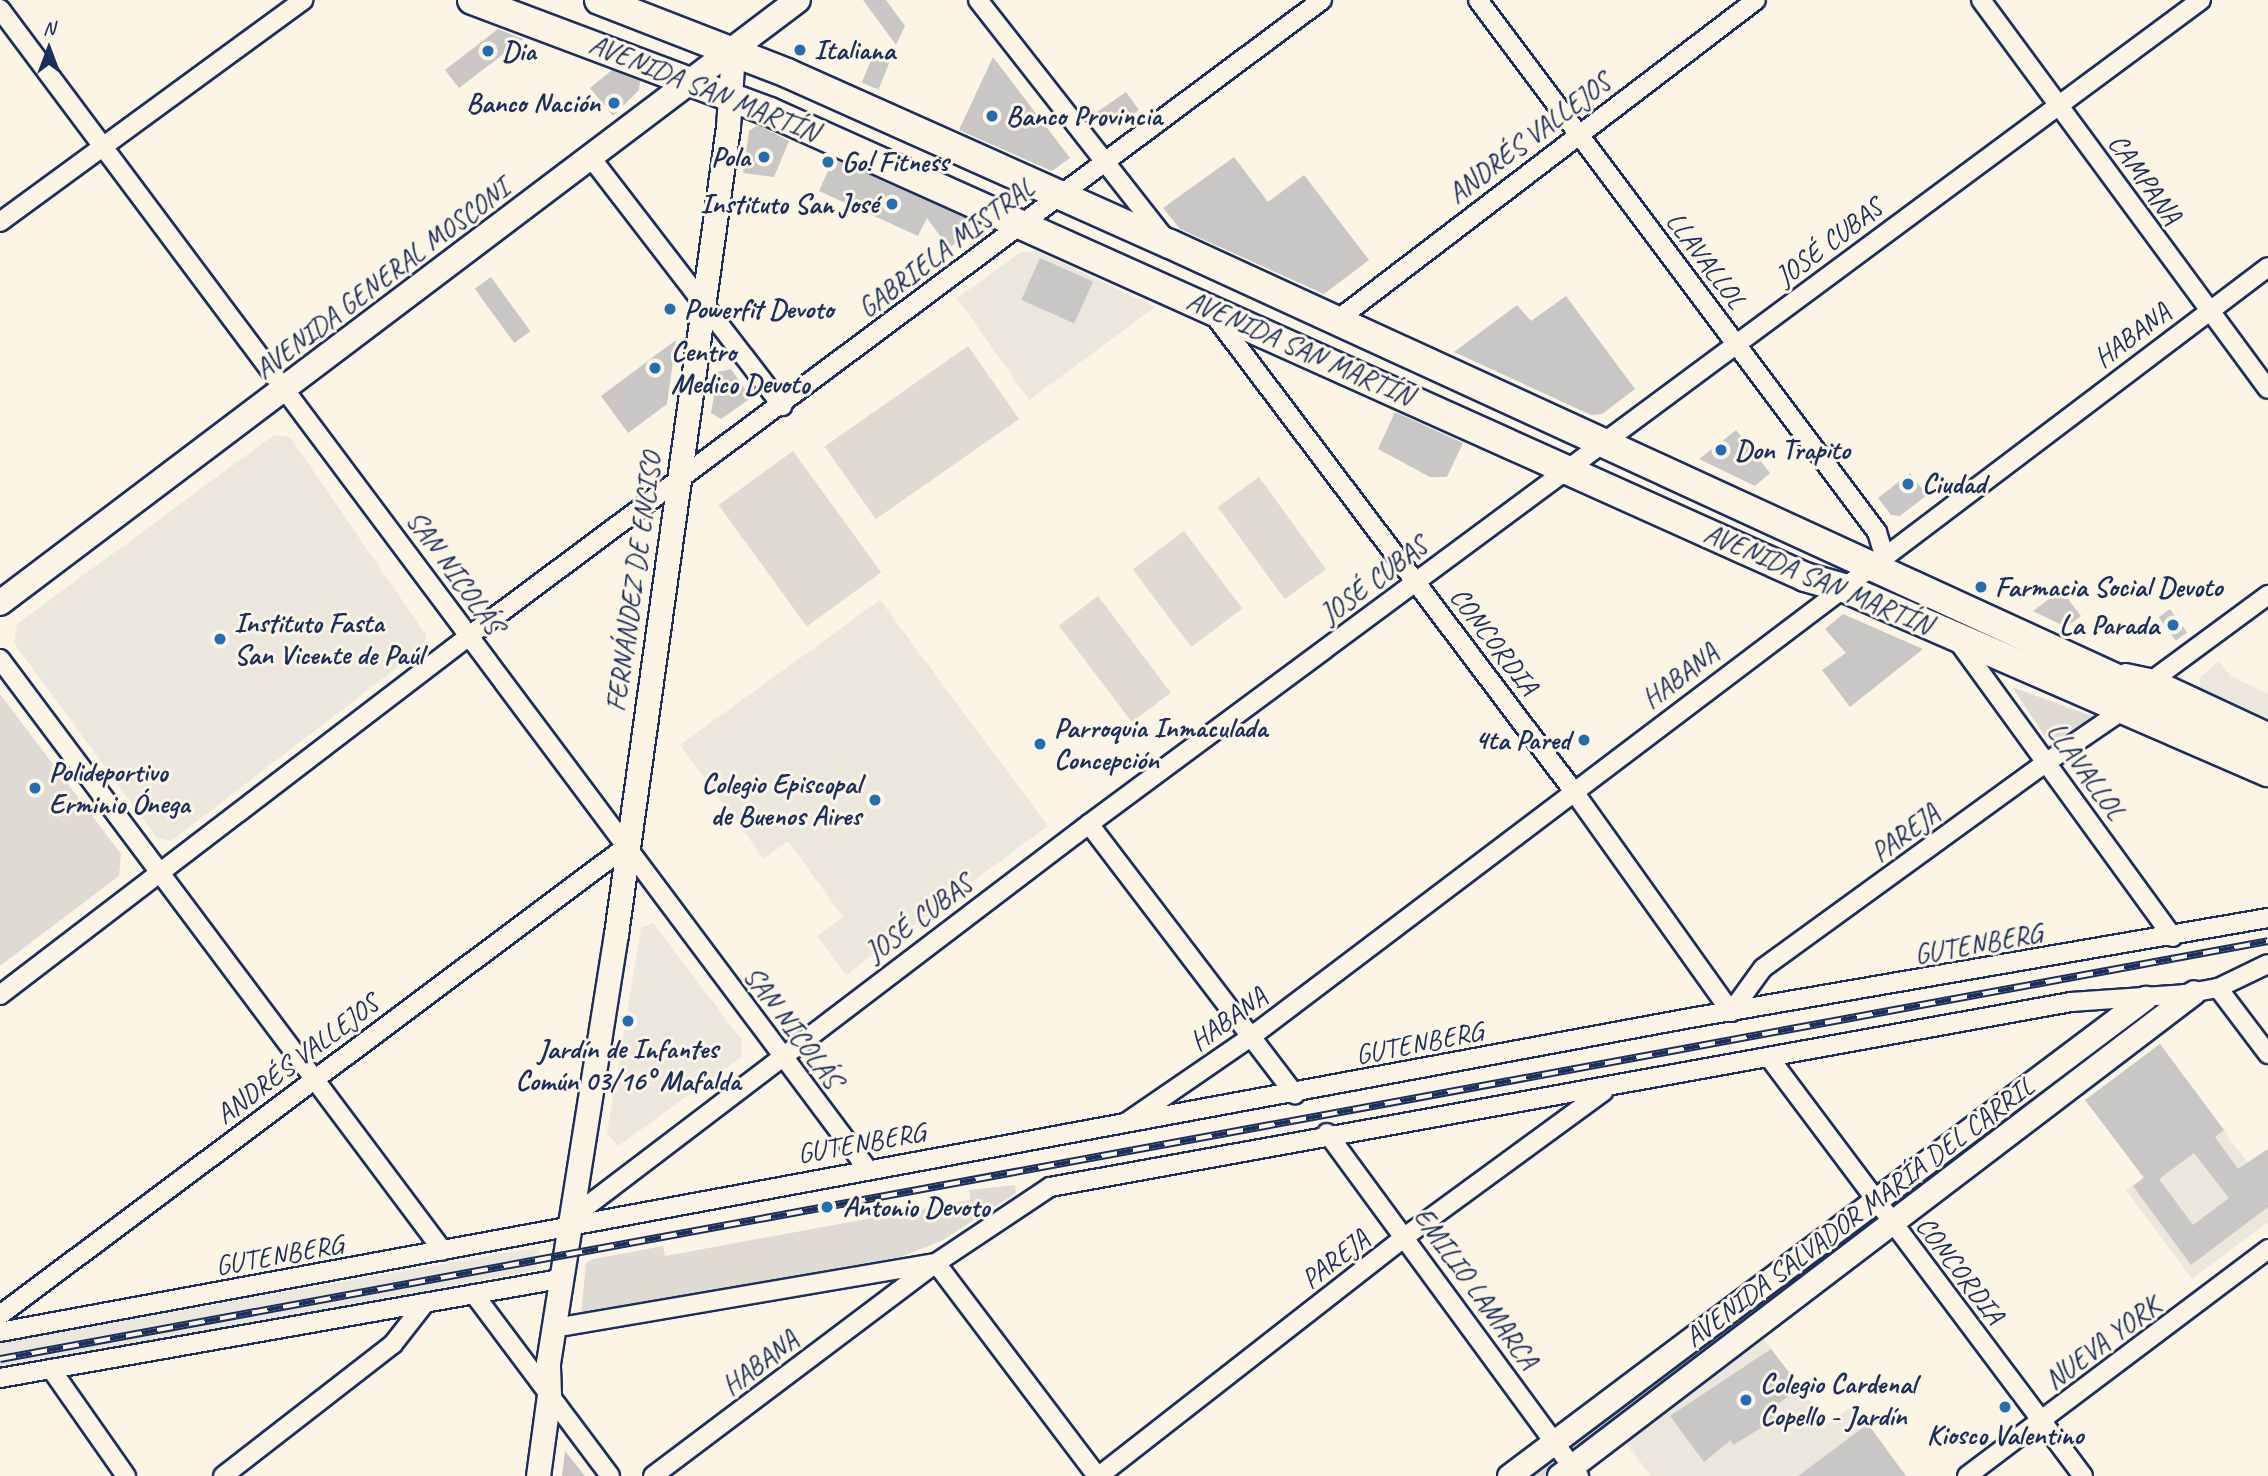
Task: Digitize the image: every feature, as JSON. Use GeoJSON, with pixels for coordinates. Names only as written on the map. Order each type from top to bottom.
{"type":"FeatureCollection","features":[{"type":"Feature","properties":{"kind":"main road","name":"AVENIDA SAN MARTÍN"},"geometry":{"type":"LineString","coordinates":[[472,0],[731,96],[1208,307],[1805,577],[1844,588],[2268,772]]}},
{"type":"Feature","properties":{"kind":"main road","name":"AVENIDA SAN MARTÍN"},"geometry":{"type":"LineString","coordinates":[[599,0],[733,51],[1878,560],[2084,663],[2268,748]]}},
{"type":"Feature","properties":{"kind":"main road","name":"AVENIDA GENERAL MOSCONI"},"geometry":{"type":"LineString","coordinates":[[0,603],[592,159],[798,0]]}},
{"type":"Feature","properties":{"kind":"street"},"geometry":{"type":"LineString","coordinates":[[0,222],[303,0]]}},
{"type":"Feature","properties":{"kind":"street"},"geometry":{"type":"LineString","coordinates":[[978,0],[1170,244]]}},
{"type":"Feature","properties":{"kind":"street","name":"GABRIELA MISTRAL"},"geometry":{"type":"LineString","coordinates":[[0,995],[678,478],[782,406],[1103,162],[1322,0]]}},
{"type":"Feature","properties":{"kind":"street","name":"LLAVALLOL"},"geometry":{"type":"LineString","coordinates":[[1478,0],[1877,532],[1878,560]]}},
{"type":"Feature","properties":{"kind":"street","name":"ANDRÉS VALLEJOS"},"geometry":{"type":"LineString","coordinates":[[1337,320],[1577,133],[1756,0]]}},
{"type":"Feature","properties":{"kind":"street","name":"CAMPANA"},"geometry":{"type":"LineString","coordinates":[[1981,0],[2268,388]]}},
{"type":"Feature","properties":{"kind":"street","name":"JOSÉ CUBAS"},"geometry":{"type":"LineString","coordinates":[[577,1220],[780,1055],[1604,439],[1736,344],[2057,103],[2201,0]]}},
{"type":"Feature","properties":{"kind":"street","name":"SAN NICOLÁS"},"geometry":{"type":"LineString","coordinates":[[0,9],[287,389],[780,1055],[866,1167]]}},
{"type":"Feature","properties":{"kind":"street","name":"FERNÁNDEZ DE ENCISO"},"geometry":{"type":"LineString","coordinates":[[538,1476],[550,1395],[566,1326],[577,1220],[592,1142],[589,1120],[704,298],[731,96],[733,51]]}},
{"type":"Feature","properties":{"kind":"street"},"geometry":{"type":"LineString","coordinates":[[592,159],[704,298],[782,406]]}},
{"type":"Feature","properties":{"kind":"street","name":"HABANA"},"geometry":{"type":"LineString","coordinates":[[1121,1126],[1252,1036],[1572,789],[1844,588],[2268,267]]}},
{"type":"Feature","properties":{"kind":"street","name":"CONCORDIA"},"geometry":{"type":"LineString","coordinates":[[1208,307],[1572,789],[1731,1012]]}},
{"type":"Feature","properties":{"kind":"street"},"geometry":{"type":"LineString","coordinates":[[2154,679],[2268,595]]}},
{"type":"Feature","properties":{"kind":"street","name":"LLAVALLOL"},"geometry":{"type":"LineString","coordinates":[[1955,636],[2173,937]]}},
{"type":"Feature","properties":{"kind":"street"},"geometry":{"type":"LineString","coordinates":[[0,659],[443,1251]]}},
{"type":"Feature","properties":{"kind":"street","name":"AVENIDA SAN MARTÍN"},"geometry":{"type":"LineString","coordinates":[[2084,663],[2154,679],[2268,732]]}},
{"type":"Feature","properties":{"kind":"street","name":"AVENIDA SAN MARTÍN"},"geometry":{"type":"LineString","coordinates":[[2123,710],[2154,734],[2268,785]]}},
{"type":"Feature","properties":{"kind":"street","name":"PAREJA"},"geometry":{"type":"LineString","coordinates":[[1731,1012],[1763,968],[2123,710]]}},
{"type":"Feature","properties":{"kind":"street"},"geometry":{"type":"LineString","coordinates":[[1089,824],[1295,1094]]}},
{"type":"Feature","properties":{"kind":"street","name":"ANDRÉS VALLEJOS"},"geometry":{"type":"LineString","coordinates":[[3,1321],[314,1079],[627,846]]}},
{"type":"Feature","properties":{"kind":"street"},"geometry":{"type":"LineString","coordinates":[[2260,920],[2268,908]]}},
{"type":"Feature","properties":{"kind":"street","name":"GUTENBERG"},"geometry":{"type":"LineString","coordinates":[[3,1321],[443,1251],[577,1220],[866,1167],[1121,1126],[1731,1012],[2260,920]]}},
{"type":"Feature","properties":{"kind":"street"},"geometry":{"type":"LineString","coordinates":[[1327,1133],[1607,1089],[2071,1002],[2145,998],[2218,988],[2268,964]]}},
{"type":"Feature","properties":{"kind":"street"},"geometry":{"type":"LineString","coordinates":[[2218,988],[2268,1054]]}},
{"type":"Feature","properties":{"kind":"street","name":"AVENIDA SALVADOR MARÍA DEL CARRIL"},"geometry":{"type":"LineString","coordinates":[[1570,1473],[2194,992]]}},
{"type":"Feature","properties":{"kind":"street","name":"AVENIDA SALVADOR MARÍA DEL CARRIL"},"geometry":{"type":"LineString","coordinates":[[1509,1476],[2145,998]]}},
{"type":"Feature","properties":{"kind":"street","name":"CONCORDIA"},"geometry":{"type":"LineString","coordinates":[[1771,1060],[2083,1476]]}},
{"type":"Feature","properties":{"kind":"street","name":"PAREJA"},"geometry":{"type":"LineString","coordinates":[[1098,1476],[1406,1236],[1607,1089]]}},
{"type":"Feature","properties":{"kind":"street","name":"HABANA"},"geometry":{"type":"LineString","coordinates":[[653,1476],[936,1263],[1037,1191],[1069,1182],[1327,1133]]}},
{"type":"Feature","properties":{"kind":"street","name":"EMILIO LAMARCA"},"geometry":{"type":"LineString","coordinates":[[1327,1133],[1406,1236],[1555,1442],[1570,1473]]}},
{"type":"Feature","properties":{"kind":"street","name":"FERNÁNDEZ DE ENCISO"},"geometry":{"type":"LineString","coordinates":[[550,1395],[548,1363],[560,1279],[577,1220]]}},
{"type":"Feature","properties":{"kind":"street","name":"NUEVA YORK"},"geometry":{"type":"LineString","coordinates":[[1966,1476],[2042,1422],[2268,1249]]}},
{"type":"Feature","properties":{"kind":"street"},"geometry":{"type":"LineString","coordinates":[[566,1326],[936,1263],[1098,1476]]}},
{"type":"Feature","properties":{"kind":"street"},"geometry":{"type":"LineString","coordinates":[[0,1378],[560,1279]]}},
{"type":"Feature","properties":{"kind":"street"},"geometry":{"type":"LineString","coordinates":[[474,1294],[610,1476]]}},
{"type":"Feature","properties":{"kind":"street"},"geometry":{"type":"LineString","coordinates":[[223,1476],[393,1344],[425,1303]]}},
{"type":"Feature","properties":{"kind":"street"},"geometry":{"type":"LineString","coordinates":[[51,1369],[126,1476]]}},
{"type":"Feature","properties":{"kind":"shaded area"},"geometry":{"type":"Polygon","coordinates":[[[1037,251],[1155,307],[1029,400],[957,298],[1021,252],[1037,251]]]}},
{"type":"Feature","properties":{"kind":"shaded area"},"geometry":{"type":"Polygon","coordinates":[[[968,346],[1019,419],[876,519],[825,446],[968,346]]]}},
{"type":"Feature","properties":{"kind":"shaded area","name":"Instituto Fasta San Vicente de Paúl"},"geometry":{"type":"Polygon","coordinates":[[[274,435],[290,437],[426,635],[424,647],[171,841],[157,838],[14,643],[17,624],[274,435]]]}},
{"type":"Feature","properties":{"kind":"shaded area"},"geometry":{"type":"Polygon","coordinates":[[[793,451],[881,572],[807,626],[719,505],[793,451]]]}},
{"type":"Feature","properties":{"kind":"shaded area"},"geometry":{"type":"Polygon","coordinates":[[[1259,477],[1326,569],[1285,599],[1218,507],[1259,477]]]}},
{"type":"Feature","properties":{"kind":"shaded area"},"geometry":{"type":"Polygon","coordinates":[[[1184,531],[1242,608],[1191,647],[1133,570],[1184,531]]]}},
{"type":"Feature","properties":{"kind":"shaded area"},"geometry":{"type":"Polygon","coordinates":[[[1098,596],[1171,693],[1132,722],[1059,625],[1098,596]]]}},
{"type":"Feature","properties":{"kind":"shaded area","name":"Colegio Episcopal de Buenos Aires"},"geometry":{"type":"Polygon","coordinates":[[[880,600],[1048,826],[846,975],[817,936],[843,917],[788,841],[764,859],[680,745],[880,600]]]}},
{"type":"Feature","properties":{"kind":"shaded area"},"geometry":{"type":"Polygon","coordinates":[[[2219,661],[2231,676],[2268,694],[2268,718],[2200,688],[2200,677],[2219,661]]]}},
{"type":"Feature","properties":{"kind":"shaded area"},"geometry":{"type":"Polygon","coordinates":[[[2012,687],[2100,719],[2059,743],[2047,739],[2012,687]]]}},
{"type":"Feature","properties":{"kind":"shaded area","name":"Polideportivo Erminio Ónega"},"geometry":{"type":"Polygon","coordinates":[[[0,694],[121,854],[119,876],[0,966],[0,694]]]}},
{"type":"Feature","properties":{"kind":"shaded area"},"geometry":{"type":"Polygon","coordinates":[[[653,923],[742,1040],[741,1057],[618,1146],[607,1133],[641,928],[653,923]]]}},
{"type":"Feature","properties":{"kind":"shaded area"},"geometry":{"type":"Polygon","coordinates":[[[2089,1041],[2105,1062],[1559,1476],[1509,1476],[2089,1041]]]}},
{"type":"Feature","properties":{"kind":"shaded area"},"geometry":{"type":"Polygon","coordinates":[[[2160,1044],[2247,1162],[2268,1149],[2268,1222],[2192,1279],[2126,1190],[2144,1177],[2160,1044]]]}},
{"type":"Feature","properties":{"kind":"shaded area"},"geometry":{"type":"Polygon","coordinates":[[[1015,1185],[1016,1193],[943,1240],[901,1257],[581,1313],[586,1263],[593,1259],[663,1246],[665,1256],[970,1200],[969,1190],[1015,1185]]]}},
{"type":"Feature","properties":{"kind":"shaded area"},"geometry":{"type":"Polygon","coordinates":[[[540,1247],[536,1270],[0,1369],[0,1342],[540,1247]]]}},
{"type":"Feature","properties":{"kind":"shaded area"},"geometry":{"type":"Polygon","coordinates":[[[1764,1339],[1828,1424],[1853,1405],[1906,1476],[1651,1476],[1626,1443],[1764,1339]]]}},
{"type":"Feature","properties":{"kind":"building"},"geometry":{"type":"Polygon","coordinates":[[[863,0],[886,0],[905,26],[896,45],[863,0]]]}},
{"type":"Feature","properties":{"kind":"building","name":"Dia"},"geometry":{"type":"Polygon","coordinates":[[[498,29],[523,39],[459,88],[445,70],[498,29]]]}},
{"type":"Feature","properties":{"kind":"building"},"geometry":{"type":"Polygon","coordinates":[[[873,55],[890,62],[878,90],[862,83],[873,55]]]}},
{"type":"Feature","properties":{"kind":"building"},"geometry":{"type":"Polygon","coordinates":[[[993,57],[1070,158],[1052,171],[959,130],[993,57]]]}},
{"type":"Feature","properties":{"kind":"building","name":"Banco Nación"},"geometry":{"type":"Polygon","coordinates":[[[612,70],[640,81],[639,90],[613,116],[590,88],[612,70]]]}},
{"type":"Feature","properties":{"kind":"building"},"geometry":{"type":"Polygon","coordinates":[[[1126,92],[1139,110],[1120,124],[1104,122],[1097,112],[1126,92]]]}},
{"type":"Feature","properties":{"kind":"building","name":"Pola"},"geometry":{"type":"Polygon","coordinates":[[[758,125],[789,141],[774,177],[743,173],[749,131],[758,125]]]}},
{"type":"Feature","properties":{"kind":"building"},"geometry":{"type":"Polygon","coordinates":[[[1234,157],[1268,202],[1304,175],[1369,260],[1324,294],[1180,229],[1163,208],[1234,157]]]}},
{"type":"Feature","properties":{"kind":"building","name":"Instituto San José"},"geometry":{"type":"Polygon","coordinates":[[[833,159],[968,219],[972,231],[949,248],[927,218],[918,236],[819,191],[833,159]]]}},
{"type":"Feature","properties":{"kind":"building"},"geometry":{"type":"Polygon","coordinates":[[[1040,258],[1093,282],[1074,324],[1021,300],[1040,258]]]}},
{"type":"Feature","properties":{"kind":"building"},"geometry":{"type":"Polygon","coordinates":[[[491,277],[530,331],[514,343],[475,289],[491,277]]]}},
{"type":"Feature","properties":{"kind":"building"},"geometry":{"type":"Polygon","coordinates":[[[1566,296],[1635,389],[1602,414],[1591,415],[1454,352],[1517,305],[1531,321],[1566,296]]]}},
{"type":"Feature","properties":{"kind":"building","name":"Centro Medico Devoto"},"geometry":{"type":"Polygon","coordinates":[[[676,340],[667,404],[628,433],[601,396],[676,340]]]}},
{"type":"Feature","properties":{"kind":"building"},"geometry":{"type":"Polygon","coordinates":[[[731,369],[751,398],[721,419],[711,413],[718,372],[731,369]]]}},
{"type":"Feature","properties":{"kind":"building"},"geometry":{"type":"Polygon","coordinates":[[[1395,412],[1463,443],[1447,477],[1430,477],[1378,449],[1395,412]]]}},
{"type":"Feature","properties":{"kind":"building"},"geometry":{"type":"Polygon","coordinates":[[[1736,430],[1770,473],[1755,486],[1699,459],[1736,430]]]}},
{"type":"Feature","properties":{"kind":"building","name":"Ciudad"},"geometry":{"type":"Polygon","coordinates":[[[1910,473],[1927,495],[1900,516],[1891,515],[1878,498],[1910,473]]]}},
{"type":"Feature","properties":{"kind":"building"},"geometry":{"type":"Polygon","coordinates":[[[2061,590],[2081,616],[2066,627],[2033,611],[2061,590]]]}},
{"type":"Feature","properties":{"kind":"building","name":"La Parada"},"geometry":{"type":"Polygon","coordinates":[[[2170,609],[2187,632],[2176,641],[2159,617],[2170,609]]]}},
{"type":"Feature","properties":{"kind":"building"},"geometry":{"type":"Polygon","coordinates":[[[1843,614],[1923,649],[1850,707],[1822,670],[1846,653],[1825,629],[1843,614]]]}},
{"type":"Feature","properties":{"kind":"building"},"geometry":{"type":"Polygon","coordinates":[[[2160,1044],[2224,1130],[2215,1137],[2238,1169],[2268,1149],[2268,1207],[2191,1265],[2133,1186],[2144,1178],[2085,1100],[2160,1044]],[[2194,1153],[2159,1179],[2193,1225],[2229,1198],[2194,1153]]]}},
{"type":"Feature","properties":{"kind":"building","name":"Colegio Cardenal Copello - Jardín"},"geometry":{"type":"Polygon","coordinates":[[[1771,1349],[1801,1388],[1772,1408],[1779,1417],[1733,1445],[1731,1440],[1704,1462],[1670,1416],[1771,1349]]]}},
{"type":"Feature","properties":{"kind":"building"},"geometry":{"type":"Polygon","coordinates":[[[1868,1424],[1906,1476],[1798,1476],[1868,1424]]]}},
{"type":"Feature","properties":{"kind":"building"},"geometry":{"type":"Polygon","coordinates":[[[565,1451],[585,1476],[562,1476],[565,1451]]]}},
{"type":"Feature","properties":{"kind":"railway"},"geometry":{"type":"LineString","coordinates":[[0,1359],[2268,941]]}},
{"type":"Feature","properties":{"kind":"place","name":"Italiana"},"geometry":{"type":"Point","coordinates":[800,50]}},
{"type":"Feature","properties":{"kind":"place","name":"Dia"},"geometry":{"type":"Point","coordinates":[488,51]}},
{"type":"Feature","properties":{"kind":"place","name":"Banco Nación"},"geometry":{"type":"Point","coordinates":[614,103]}},
{"type":"Feature","properties":{"kind":"place","name":"Banco Provincia"},"geometry":{"type":"Point","coordinates":[992,116]}},
{"type":"Feature","properties":{"kind":"place","name":"Pola"},"geometry":{"type":"Point","coordinates":[764,157]}},
{"type":"Feature","properties":{"kind":"place","name":"Go! Fitness"},"geometry":{"type":"Point","coordinates":[828,162]}},
{"type":"Feature","properties":{"kind":"place","name":"Instituto San José"},"geometry":{"type":"Point","coordinates":[892,204]}},
{"type":"Feature","properties":{"kind":"place","name":"Powerfit Devoto"},"geometry":{"type":"Point","coordinates":[670,309]}},
{"type":"Feature","properties":{"kind":"place","name":"Centro Medico Devoto"},"geometry":{"type":"Point","coordinates":[655,368]}},
{"type":"Feature","properties":{"kind":"place","name":"Don Trapito"},"geometry":{"type":"Point","coordinates":[1721,450]}},
{"type":"Feature","properties":{"kind":"place","name":"Ciudad"},"geometry":{"type":"Point","coordinates":[1908,484]}},
{"type":"Feature","properties":{"kind":"place","name":"Farmacia Social Devoto"},"geometry":{"type":"Point","coordinates":[1981,587]}},
{"type":"Feature","properties":{"kind":"place","name":"La Parada"},"geometry":{"type":"Point","coordinates":[2173,625]}},
{"type":"Feature","properties":{"kind":"place","name":"Instituto Fasta San Vicente de Paúl"},"geometry":{"type":"Point","coordinates":[220,639]}},
{"type":"Feature","properties":{"kind":"place","name":"4ta Pared"},"geometry":{"type":"Point","coordinates":[1584,740]}},
{"type":"Feature","properties":{"kind":"place","name":"Parroquia Inmaculada Concepción"},"geometry":{"type":"Point","coordinates":[1040,744]}},
{"type":"Feature","properties":{"kind":"place","name":"Polideportivo Erminio Ónega"},"geometry":{"type":"Point","coordinates":[35,788]}},
{"type":"Feature","properties":{"kind":"place","name":"Colegio Episcopal de Buenos Aires"},"geometry":{"type":"Point","coordinates":[875,800]}},
{"type":"Feature","properties":{"kind":"place","name":"Jardín de Infantes Común 03/16° Mafalda"},"geometry":{"type":"Point","coordinates":[628,1021]}},
{"type":"Feature","properties":{"kind":"place","name":"Antonio Devoto"},"geometry":{"type":"Point","coordinates":[827,1207]}},
{"type":"Feature","properties":{"kind":"place","name":"Colegio Cardenal Copello - Jardín"},"geometry":{"type":"Point","coordinates":[1746,1400]}},
{"type":"Feature","properties":{"kind":"place","name":"Kiosco Valentino"},"geometry":{"type":"Point","coordinates":[2005,1407]}}]}
